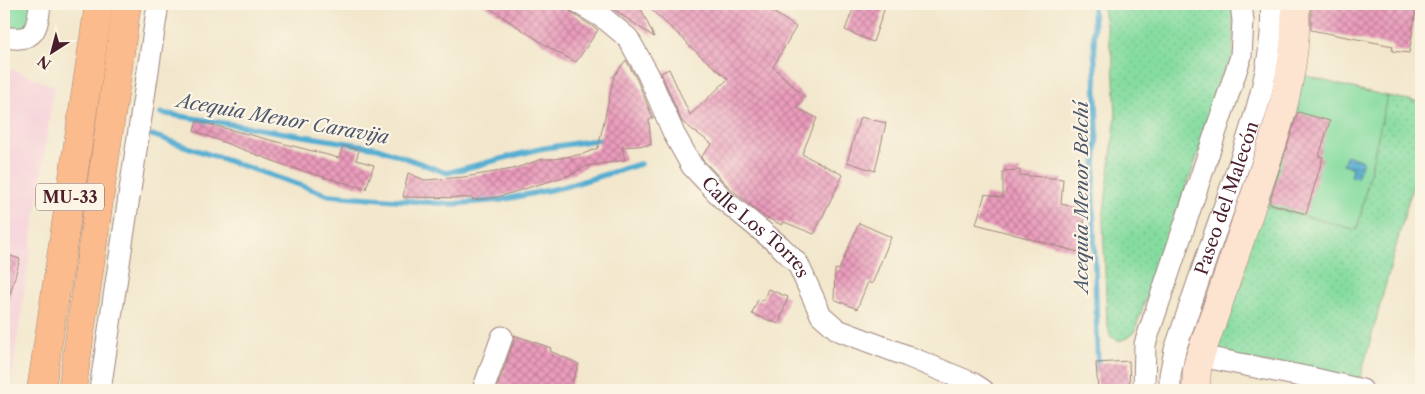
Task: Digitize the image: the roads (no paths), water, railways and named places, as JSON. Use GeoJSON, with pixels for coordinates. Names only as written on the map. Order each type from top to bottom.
{"type":"FeatureCollection","features":[{"type":"Feature","properties":{"kind":"highway","name":"MU-33"},"geometry":{"type":"LineString","coordinates":[[41,390],[99,4]]}},
{"type":"Feature","properties":{"kind":"highway","name":"MU-33"},"geometry":{"type":"LineString","coordinates":[[72,390],[127,4]]}},
{"type":"Feature","properties":{"kind":"street"},"geometry":{"type":"LineString","coordinates":[[4,38],[17,39],[29,35],[37,27],[40,4]]}},
{"type":"Feature","properties":{"kind":"street"},"geometry":{"type":"LineString","coordinates":[[100,390],[158,4]]}},
{"type":"Feature","properties":{"kind":"street","name":"Calle Los Torres"},"geometry":{"type":"LineString","coordinates":[[580,4],[605,19],[628,38],[648,74],[674,134],[692,166],[724,200],[780,246],[798,264],[821,315],[838,330],[907,356],[972,383],[983,390]]}},
{"type":"Feature","properties":{"kind":"street"},"geometry":{"type":"LineString","coordinates":[[1144,390],[1145,344],[1241,56],[1243,21],[1241,4]]}},
{"type":"Feature","properties":{"kind":"street","name":"Paseo del Malecón"},"geometry":{"type":"LineString","coordinates":[[1170,390],[1170,375],[1175,350],[1243,152],[1268,65],[1272,32],[1271,4]]}},
{"type":"Feature","properties":{"kind":"street"},"geometry":{"type":"LineString","coordinates":[[1196,390],[1197,368],[1200,356],[1270,151],[1293,60],[1296,35],[1295,4]]}},
{"type":"Feature","properties":{"kind":"street"},"geometry":{"type":"LineString","coordinates":[[483,390],[502,337]]}},
{"type":"Feature","properties":{"kind":"street"},"geometry":{"type":"LineString","coordinates":[[1200,356],[1362,390]]}},
{"type":"Feature","properties":{"kind":"water"},"geometry":{"type":"Polygon","coordinates":[[[1347,155],[1363,161],[1357,178],[1351,176],[1353,168],[1343,164],[1347,155]]]}},
{"type":"Feature","properties":{"kind":"waterway","name":"Acequia Menor Belchí"},"geometry":{"type":"LineString","coordinates":[[1093,4],[1097,132],[1093,202],[1098,371]]}},
{"type":"Feature","properties":{"kind":"waterway","name":"Acequia Menor Caravija"},"geometry":{"type":"LineString","coordinates":[[161,113],[378,148],[447,173],[539,149],[602,139]]}},
{"type":"Feature","properties":{"kind":"waterway"},"geometry":{"type":"LineString","coordinates":[[152,135],[329,195],[452,204],[501,200],[564,187],[640,164]]}}]}
